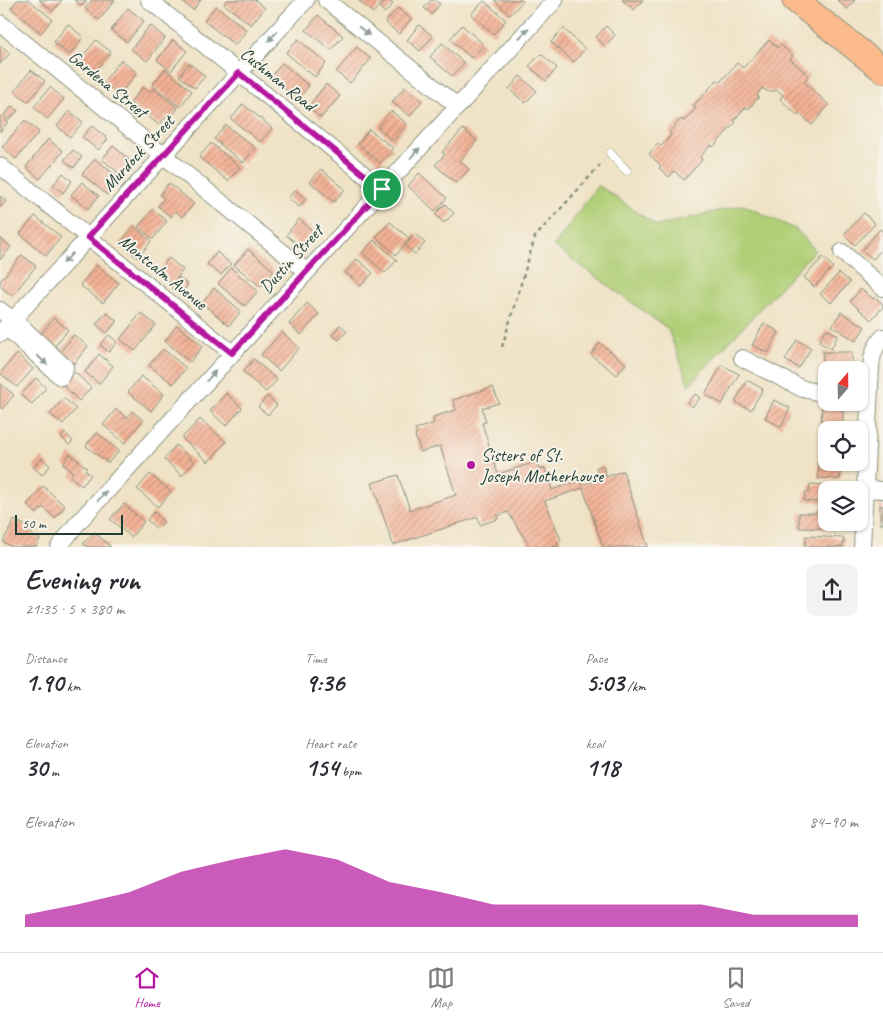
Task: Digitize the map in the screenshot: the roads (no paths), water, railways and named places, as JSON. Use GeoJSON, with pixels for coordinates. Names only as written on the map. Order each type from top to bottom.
{"type":"FeatureCollection","features":[{"type":"Feature","properties":{"kind":"main road"},"geometry":{"type":"LineString","coordinates":[[795,0],[883,70]]}},
{"type":"Feature","properties":{"kind":"street","name":"Cushman Road"},"geometry":{"type":"LineString","coordinates":[[148,0],[382,189]]}},
{"type":"Feature","properties":{"kind":"street","name":"Murdock Street"},"geometry":{"type":"LineString","coordinates":[[5,323],[88,237],[306,0]]}},
{"type":"Feature","properties":{"kind":"street"},"geometry":{"type":"LineString","coordinates":[[326,0],[457,106]]}},
{"type":"Feature","properties":{"kind":"street","name":"Dustin Street"},"geometry":{"type":"LineString","coordinates":[[59,547],[76,525],[306,271],[555,0]]}},
{"type":"Feature","properties":{"kind":"street","name":"Gardena Street"},"geometry":{"type":"LineString","coordinates":[[0,22],[306,271]]}},
{"type":"Feature","properties":{"kind":"street","name":"Montcalm Avenue"},"geometry":{"type":"LineString","coordinates":[[0,166],[232,353]]}},
{"type":"Feature","properties":{"kind":"street"},"geometry":{"type":"LineString","coordinates":[[842,252],[883,288]]}},
{"type":"Feature","properties":{"kind":"street"},"geometry":{"type":"LineString","coordinates":[[868,375],[872,355],[877,343],[883,337]]}},
{"type":"Feature","properties":{"kind":"street"},"geometry":{"type":"LineString","coordinates":[[742,358],[803,389],[818,392]]}},
{"type":"Feature","properties":{"kind":"street"},"geometry":{"type":"LineString","coordinates":[[864,411],[864,481]]}},
{"type":"Feature","properties":{"kind":"street"},"geometry":{"type":"LineString","coordinates":[[868,490],[883,490]]}},
{"type":"Feature","properties":{"kind":"street"},"geometry":{"type":"LineString","coordinates":[[862,547],[863,531]]}},
{"type":"Feature","properties":{"kind":"lane"},"geometry":{"type":"LineString","coordinates":[[610,153],[627,171]]}},
{"type":"Feature","properties":{"kind":"place","name":"Sisters of St. Joseph Motherhouse"},"geometry":{"type":"Point","coordinates":[471,465]}}]}
